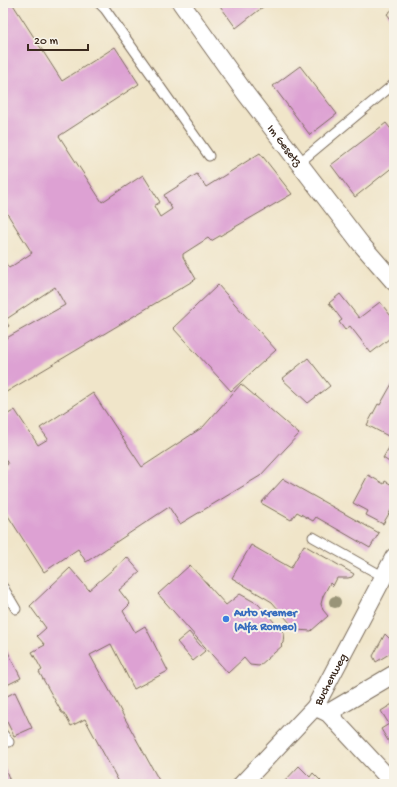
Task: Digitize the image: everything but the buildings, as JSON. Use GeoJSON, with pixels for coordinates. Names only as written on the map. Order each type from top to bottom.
{"type":"FeatureCollection","features":[{"type":"Feature","properties":{"kind":"street","name":"Im Gesetz"},"geometry":{"type":"LineString","coordinates":[[181,3],[246,94],[361,244],[394,282]]}},
{"type":"Feature","properties":{"kind":"street","name":"Buchenweg"},"geometry":{"type":"LineString","coordinates":[[242,784],[322,710],[394,557]]}},
{"type":"Feature","properties":{"kind":"street"},"geometry":{"type":"LineString","coordinates":[[394,674],[322,710],[394,784]]}},
{"type":"Feature","properties":{"kind":"lane"},"geometry":{"type":"LineString","coordinates":[[99,3],[105,9],[209,156]]}},
{"type":"Feature","properties":{"kind":"lane"},"geometry":{"type":"LineString","coordinates":[[299,163],[394,84]]}},
{"type":"Feature","properties":{"kind":"lane"},"geometry":{"type":"LineString","coordinates":[[313,536],[384,577]]}},
{"type":"Feature","properties":{"kind":"lane"},"geometry":{"type":"LineString","coordinates":[[3,587],[16,609]]}},
{"type":"Feature","properties":{"kind":"lane"},"geometry":{"type":"LineString","coordinates":[[3,734],[9,742]]}},
{"type":"Feature","properties":{"kind":"place","name":"Auto Kremer (Alfa Romeo)"},"geometry":{"type":"Point","coordinates":[226,619]}}]}
